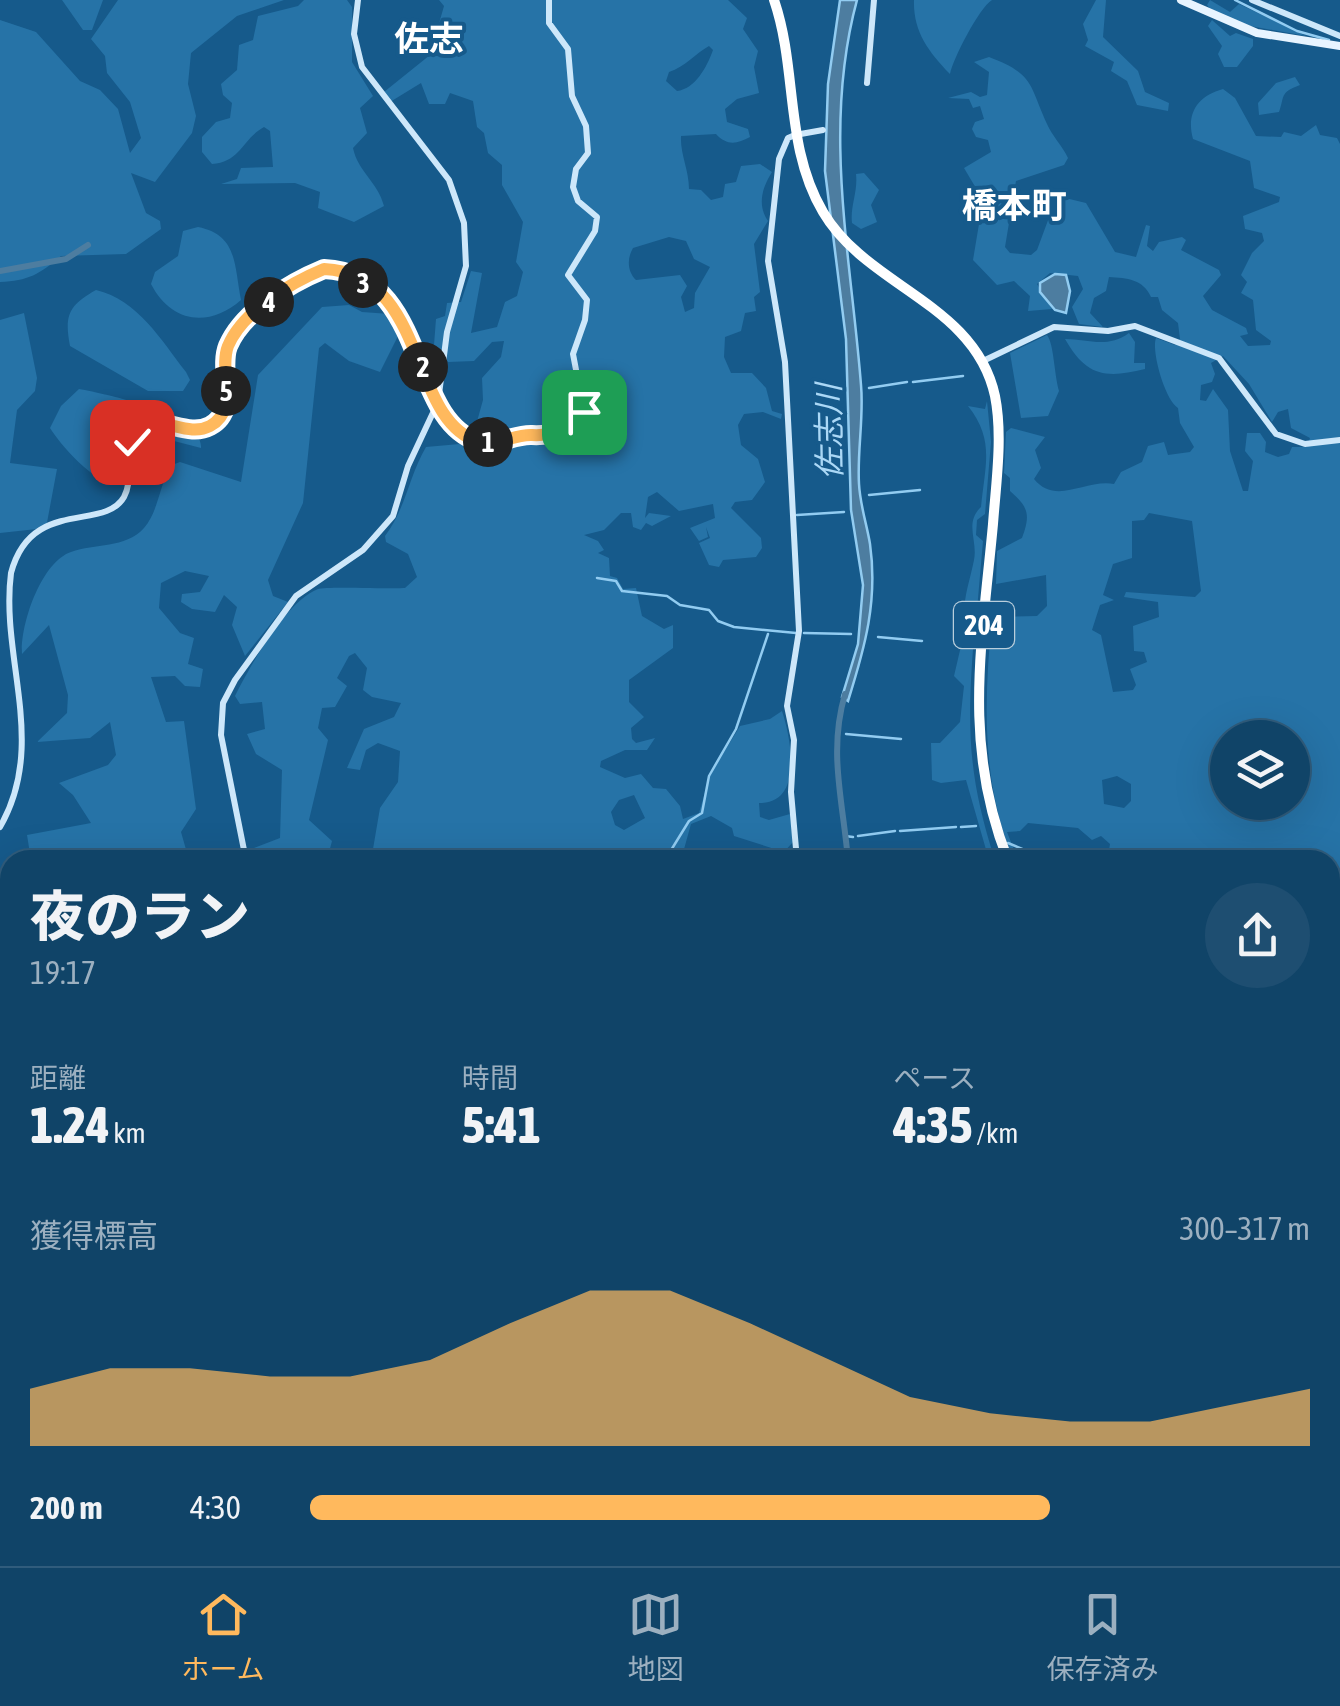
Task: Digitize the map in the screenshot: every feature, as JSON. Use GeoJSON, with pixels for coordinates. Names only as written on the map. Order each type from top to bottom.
{"type":"FeatureCollection","features":[{"type":"Feature","properties":{"kind":"highway","name":"204"},"geometry":{"type":"LineString","coordinates":[[774,0],[805,178],[825,216],[857,254],[948,318],[982,362],[992,386],[998,421],[996,480],[977,739],[987,799],[1002,850]]}},
{"type":"Feature","properties":{"kind":"main road"},"geometry":{"type":"LineString","coordinates":[[244,850],[222,735],[221,713],[228,690],[296,596],[385,529],[438,402],[447,332],[466,266],[464,223],[446,173],[385,102],[362,67],[354,34],[358,0]]}},
{"type":"Feature","properties":{"kind":"main road"},"geometry":{"type":"LineString","coordinates":[[0,827],[12,802],[22,744],[6,621],[18,554],[51,523],[104,511],[120,502],[128,486],[132,442],[147,426],[166,423],[198,430],[218,420],[226,406],[228,347],[254,312],[314,273],[324,269],[340,272],[390,302],[438,402],[454,426],[484,442],[524,434],[550,435],[584,415],[574,394],[577,375],[572,354],[585,320],[586,300],[568,274],[595,232],[597,217],[578,201],[572,187],[576,169],[588,152],[586,126],[572,96],[568,49],[549,23],[549,0]]}},
{"type":"Feature","properties":{"kind":"main road"},"geometry":{"type":"LineString","coordinates":[[867,84],[874,0]]}},
{"type":"Feature","properties":{"kind":"main road"},"geometry":{"type":"LineString","coordinates":[[1181,0],[1257,33],[1340,46]]}},
{"type":"Feature","properties":{"kind":"main road"},"geometry":{"type":"LineString","coordinates":[[1252,0],[1340,36]]}},
{"type":"Feature","properties":{"kind":"main road"},"geometry":{"type":"LineString","coordinates":[[796,850],[790,792],[794,740],[787,706],[799,631],[785,362],[768,260],[779,159],[788,138],[823,130]]}},
{"type":"Feature","properties":{"kind":"main road"},"geometry":{"type":"LineString","coordinates":[[982,362],[1054,327],[1108,331],[1136,326],[1219,358],[1276,434],[1305,444],[1340,440]]}},
{"type":"Feature","properties":{"kind":"shaded area"},"geometry":{"type":"Polygon","coordinates":[[[62,0],[103,0],[92,30],[83,30],[62,0]]]}},
{"type":"Feature","properties":{"kind":"shaded area"},"geometry":{"type":"Polygon","coordinates":[[[118,0],[284,0],[237,16],[191,53],[188,84],[196,116],[192,133],[155,182],[131,173],[146,213],[160,221],[161,229],[126,254],[61,256],[33,275],[0,282],[0,20],[36,32],[80,81],[100,90],[118,109],[130,153],[141,138],[130,102],[107,73],[105,56],[91,39],[118,0]]]}},
{"type":"Feature","properties":{"kind":"shaded area"},"geometry":{"type":"Polygon","coordinates":[[[304,0],[347,0],[352,7],[352,62],[373,96],[360,108],[367,133],[353,148],[384,206],[354,222],[318,208],[320,192],[295,183],[221,184],[237,179],[241,168],[273,167],[270,131],[264,127],[222,162],[212,164],[202,152],[202,137],[216,122],[230,118],[232,103],[223,95],[221,84],[237,70],[239,45],[253,40],[258,16],[298,6],[304,0]]]}},
{"type":"Feature","properties":{"kind":"shaded area"},"geometry":{"type":"Polygon","coordinates":[[[439,0],[728,0],[747,18],[743,29],[758,51],[754,67],[759,93],[737,99],[725,109],[727,122],[748,129],[750,137],[732,143],[716,134],[681,136],[681,143],[689,189],[701,190],[711,200],[723,197],[725,184],[736,182],[741,166],[760,164],[772,172],[762,197],[768,221],[754,244],[760,292],[754,297],[756,311],[745,313],[741,331],[725,337],[724,357],[731,373],[752,373],[766,388],[772,411],[782,414],[781,419],[763,412],[744,414],[738,425],[741,445],[758,459],[765,482],[752,500],[735,502],[731,508],[761,538],[762,548],[756,557],[723,560],[719,567],[709,565],[699,543],[710,538],[706,527],[708,537],[699,541],[690,528],[715,518],[713,504],[679,511],[657,492],[648,497],[645,518],[649,513],[671,516],[652,526],[646,523],[641,530],[633,527],[631,513],[621,513],[604,530],[584,535],[598,541],[604,550],[598,553],[609,558],[610,576],[617,578],[623,589],[636,588],[642,616],[664,629],[673,625],[673,648],[629,680],[629,702],[644,717],[631,728],[632,739],[636,743],[655,738],[647,750],[625,750],[601,761],[600,767],[625,778],[641,774],[653,788],[666,789],[680,806],[683,819],[699,813],[710,775],[740,726],[770,719],[782,711],[791,752],[788,781],[783,793],[759,803],[760,817],[769,820],[790,814],[793,842],[786,850],[734,836],[732,828],[711,816],[691,824],[684,850],[373,849],[380,808],[398,782],[400,751],[378,743],[366,750],[360,770],[347,768],[364,729],[394,717],[401,703],[372,697],[363,690],[367,668],[355,653],[349,656],[337,678],[347,686],[335,707],[322,708],[318,728],[328,740],[309,820],[332,841],[330,850],[254,850],[280,838],[282,770],[256,754],[247,734],[265,729],[262,702],[240,704],[235,696],[281,620],[306,596],[323,588],[405,588],[417,577],[408,554],[386,542],[385,536],[426,447],[471,443],[483,400],[482,378],[501,357],[504,341],[492,342],[474,361],[448,362],[434,345],[436,319],[445,316],[447,303],[461,302],[471,271],[482,273],[471,333],[497,327],[505,302],[517,296],[523,272],[516,262],[523,222],[502,185],[502,165],[488,153],[484,133],[477,127],[473,101],[450,93],[445,104],[429,104],[421,83],[390,102],[384,92],[430,55],[444,6],[439,0]],[[709,46],[669,72],[666,81],[677,91],[689,86],[700,76],[713,50],[709,46]],[[669,237],[633,248],[629,264],[636,280],[680,275],[687,286],[681,297],[685,312],[694,308],[695,293],[710,267],[694,259],[686,241],[669,237]],[[634,795],[619,800],[611,812],[615,825],[624,830],[645,818],[634,795]]]}},
{"type":"Feature","properties":{"kind":"shaded area"},"geometry":{"type":"Polygon","coordinates":[[[840,0],[857,0],[841,96],[840,144],[862,397],[859,484],[872,565],[865,643],[848,701],[842,697],[858,644],[863,585],[851,510],[846,339],[825,171],[828,84],[840,0]]]}},
{"type":"Feature","properties":{"kind":"shaded area"},"geometry":{"type":"Polygon","coordinates":[[[914,0],[992,0],[967,34],[950,74],[923,40],[914,0]]]}},
{"type":"Feature","properties":{"kind":"shaded area"},"geometry":{"type":"Polygon","coordinates":[[[1096,0],[1106,0],[1103,37],[1138,71],[1145,92],[1169,103],[1168,111],[1137,105],[1127,81],[1111,71],[1114,62],[1085,46],[1088,40],[1083,24],[1096,0]]]}},
{"type":"Feature","properties":{"kind":"shaded area"},"geometry":{"type":"Polygon","coordinates":[[[1210,0],[1230,12],[1239,4],[1306,36],[1250,26],[1211,10],[1207,5],[1210,0]]]}},
{"type":"Feature","properties":{"kind":"shaded area"},"geometry":{"type":"Polygon","coordinates":[[[1212,20],[1230,36],[1236,33],[1253,39],[1253,46],[1237,67],[1224,67],[1218,54],[1222,46],[1208,26],[1212,20]]]}},
{"type":"Feature","properties":{"kind":"shaded area"},"geometry":{"type":"Polygon","coordinates":[[[989,57],[1015,69],[1028,82],[1068,158],[1064,165],[1016,181],[1005,247],[1010,253],[1031,255],[1037,250],[1057,196],[1086,203],[1115,252],[1136,257],[1146,225],[1150,226],[1147,246],[1153,251],[1159,242],[1182,237],[1186,240],[1181,250],[1219,270],[1221,275],[1203,296],[1212,310],[1246,328],[1248,334],[1240,336],[1248,346],[1270,345],[1271,341],[1256,330],[1253,300],[1241,293],[1247,282],[1241,275],[1252,253],[1264,241],[1262,233],[1245,229],[1243,216],[1279,202],[1280,197],[1254,188],[1250,161],[1193,139],[1191,122],[1196,107],[1206,96],[1223,89],[1235,98],[1256,136],[1281,137],[1284,132],[1301,136],[1316,125],[1320,135],[1337,138],[1340,144],[1340,850],[1109,850],[1110,844],[1101,836],[1092,840],[1078,828],[1028,823],[1020,831],[1007,832],[1014,850],[1010,850],[990,770],[987,679],[992,617],[1037,616],[1047,606],[1046,575],[996,584],[997,551],[1022,538],[1027,517],[1021,502],[1010,491],[1010,478],[1004,473],[1006,432],[1011,428],[1045,437],[1035,450],[1041,468],[1034,479],[1043,487],[1061,491],[1114,484],[1121,472],[1142,462],[1148,446],[1164,442],[1168,455],[1190,452],[1194,447],[1180,423],[1178,408],[1168,396],[1157,364],[1156,338],[1175,345],[1180,339],[1178,323],[1162,310],[1158,297],[1151,297],[1144,286],[1134,281],[1109,277],[1106,291],[1094,298],[1090,313],[1103,327],[1079,324],[1072,307],[1083,289],[1078,276],[1050,273],[1037,284],[1052,309],[1028,311],[1030,296],[1014,281],[997,285],[973,260],[983,200],[964,168],[991,152],[988,140],[976,137],[972,129],[975,122],[984,119],[980,106],[973,108],[969,99],[948,98],[971,92],[980,97],[987,95],[989,72],[974,62],[989,57]],[[1223,356],[1211,363],[1215,374],[1212,382],[1201,385],[1200,400],[1206,401],[1213,389],[1228,410],[1230,451],[1243,491],[1248,491],[1253,461],[1245,451],[1247,433],[1260,433],[1266,442],[1265,452],[1278,457],[1289,454],[1292,447],[1307,447],[1310,438],[1291,428],[1288,409],[1278,412],[1272,422],[1249,384],[1223,356]],[[1149,513],[1144,520],[1132,521],[1132,558],[1113,564],[1103,595],[1114,600],[1100,605],[1092,630],[1101,635],[1113,692],[1133,690],[1136,685],[1130,669],[1147,662],[1144,652],[1134,651],[1133,626],[1159,617],[1158,602],[1124,597],[1126,592],[1195,597],[1201,591],[1192,521],[1149,513]],[[1117,776],[1102,780],[1104,804],[1124,808],[1131,801],[1131,784],[1117,776]]]}},
{"type":"Feature","properties":{"kind":"shaded area"},"geometry":{"type":"Polygon","coordinates":[[[1295,77],[1300,85],[1286,93],[1279,112],[1259,115],[1258,103],[1276,83],[1295,77]]]}},
{"type":"Feature","properties":{"kind":"shaded area"},"geometry":{"type":"Polygon","coordinates":[[[864,173],[879,190],[871,205],[877,222],[861,229],[852,223],[852,217],[856,174],[864,173]]]}},
{"type":"Feature","properties":{"kind":"shaded area"},"geometry":{"type":"Polygon","coordinates":[[[198,227],[211,231],[227,244],[241,300],[204,318],[180,314],[169,307],[151,284],[155,272],[178,256],[183,231],[198,227]]]}},
{"type":"Feature","properties":{"kind":"shaded area"},"geometry":{"type":"Polygon","coordinates":[[[1055,274],[1066,275],[1070,291],[1066,313],[1055,310],[1040,292],[1040,283],[1055,274]]]}},
{"type":"Feature","properties":{"kind":"shaded area"},"geometry":{"type":"Polygon","coordinates":[[[96,290],[124,303],[158,335],[190,380],[183,391],[148,391],[70,346],[71,312],[96,290]]]}},
{"type":"Feature","properties":{"kind":"shaded area"},"geometry":{"type":"Polygon","coordinates":[[[349,305],[362,312],[404,315],[404,324],[380,372],[349,361],[325,343],[319,348],[303,503],[268,580],[273,596],[288,602],[245,656],[232,625],[237,607],[224,595],[215,612],[192,609],[181,602],[182,594],[200,592],[209,576],[185,571],[161,583],[159,608],[180,633],[194,638],[188,664],[203,669],[200,687],[185,686],[175,676],[151,677],[166,722],[184,721],[196,809],[181,832],[186,850],[29,850],[27,835],[91,823],[73,795],[59,783],[108,765],[116,755],[110,722],[90,738],[37,742],[67,713],[68,695],[49,625],[22,654],[29,612],[42,581],[60,558],[71,552],[119,542],[144,528],[172,465],[180,462],[241,482],[258,375],[322,307],[349,305]]]}},
{"type":"Feature","properties":{"kind":"shaded area"},"geometry":{"type":"Polygon","coordinates":[[[24,313],[37,378],[35,391],[17,410],[10,463],[57,469],[46,528],[0,533],[0,320],[24,313]]]}},
{"type":"Feature","properties":{"kind":"shaded area"},"geometry":{"type":"Polygon","coordinates":[[[1129,333],[1135,342],[1134,363],[1145,363],[1145,369],[1119,374],[1089,367],[1065,339],[1105,342],[1129,333]]]}},
{"type":"Feature","properties":{"kind":"shaded area"},"geometry":{"type":"Polygon","coordinates":[[[1047,335],[1059,391],[1048,416],[1021,418],[1010,353],[1047,335]]]}},
{"type":"Feature","properties":{"kind":"shaded area"},"geometry":{"type":"Polygon","coordinates":[[[79,389],[131,401],[171,416],[198,436],[201,448],[174,441],[156,443],[136,476],[126,484],[101,479],[76,459],[50,428],[61,406],[79,389]]]}},
{"type":"Feature","properties":{"kind":"shaded area"},"geometry":{"type":"Polygon","coordinates":[[[987,401],[991,442],[985,514],[977,520],[976,535],[983,541],[977,610],[964,615],[975,553],[973,519],[981,507],[986,466],[982,430],[968,406],[985,409],[987,401]]]}},
{"type":"Feature","properties":{"kind":"shaded area"},"geometry":{"type":"Polygon","coordinates":[[[974,636],[971,749],[992,850],[986,850],[966,780],[932,780],[931,743],[940,743],[960,722],[964,686],[954,676],[961,646],[974,636]]]}},
{"type":"Feature","properties":{"kind":"waterway"},"geometry":{"type":"LineString","coordinates":[[1235,0],[1297,31],[1329,40]]}},
{"type":"Feature","properties":{"kind":"waterway"},"geometry":{"type":"LineString","coordinates":[[0,271],[66,259],[88,245]]}},
{"type":"Feature","properties":{"kind":"waterway"},"geometry":{"type":"LineString","coordinates":[[913,382],[963,376]]}},
{"type":"Feature","properties":{"kind":"waterway"},"geometry":{"type":"LineString","coordinates":[[869,388],[907,382]]}},
{"type":"Feature","properties":{"kind":"waterway"},"geometry":{"type":"LineString","coordinates":[[869,495],[920,490]]}},
{"type":"Feature","properties":{"kind":"waterway"},"geometry":{"type":"LineString","coordinates":[[797,515],[844,512]]}},
{"type":"Feature","properties":{"kind":"waterway"},"geometry":{"type":"LineString","coordinates":[[597,578],[616,581],[622,591],[667,596],[680,605],[709,610],[718,621],[734,627],[796,633]]}},
{"type":"Feature","properties":{"kind":"waterway"},"geometry":{"type":"LineString","coordinates":[[804,633],[851,634]]}},
{"type":"Feature","properties":{"kind":"waterway"},"geometry":{"type":"LineString","coordinates":[[671,850],[689,821],[702,813],[709,776],[736,729],[768,634]]}},
{"type":"Feature","properties":{"kind":"waterway"},"geometry":{"type":"LineString","coordinates":[[878,637],[922,641]]}},
{"type":"Feature","properties":{"kind":"waterway","name":"佐志川"},"geometry":{"type":"LineString","coordinates":[[845,694],[837,756],[847,850]]}},
{"type":"Feature","properties":{"kind":"waterway"},"geometry":{"type":"LineString","coordinates":[[846,734],[901,739]]}},
{"type":"Feature","properties":{"kind":"waterway"},"geometry":{"type":"LineString","coordinates":[[961,827],[976,826]]}},
{"type":"Feature","properties":{"kind":"waterway"},"geometry":{"type":"LineString","coordinates":[[900,831],[956,827]]}},
{"type":"Feature","properties":{"kind":"waterway"},"geometry":{"type":"LineString","coordinates":[[858,836],[895,831]]}},
{"type":"Feature","properties":{"kind":"waterway","name":"佐志川"},"geometry":{"type":"LineString","coordinates":[[845,836],[853,837]]}},
{"type":"Feature","properties":{"kind":"waterway"},"geometry":{"type":"LineString","coordinates":[[1008,843],[1025,850]]}},
{"type":"Feature","properties":{"kind":"district","name":"佐志"},"geometry":{"type":"Point","coordinates":[429,38]}},
{"type":"Feature","properties":{"kind":"district","name":"橋本町"},"geometry":{"type":"Point","coordinates":[1014,205]}},
{"type":"Feature","properties":{"kind":"route"},"geometry":{"type":"LineString","coordinates":[[132,442],[147,426],[157,423],[198,430],[218,420],[226,406],[228,347],[246,320],[324,269],[340,272],[372,288],[390,302],[440,409],[454,426],[478,442],[524,434],[550,435],[579,421],[584,412]]}}]}
